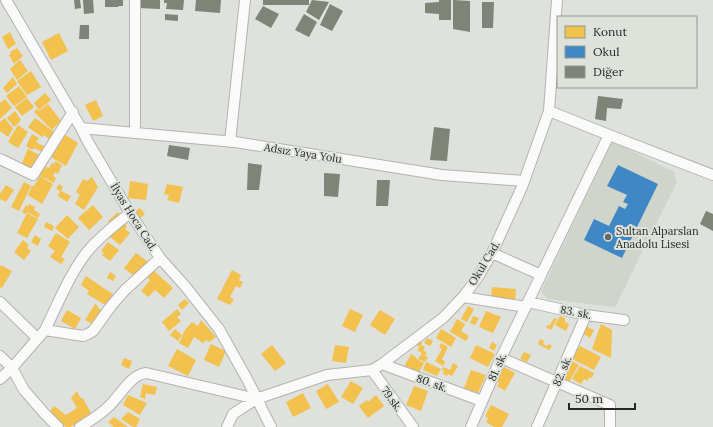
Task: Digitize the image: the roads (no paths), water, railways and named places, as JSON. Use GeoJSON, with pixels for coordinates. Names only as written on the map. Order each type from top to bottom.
{"type":"FeatureCollection","features":[{"type":"Feature","properties":{"kind":"street","name":"İlyas Hoca Cad."},"geometry":{"type":"LineString","coordinates":[[6,0],[130,213],[160,258],[186,286],[219,329],[247,379],[271,427]]}},
{"type":"Feature","properties":{"kind":"street"},"geometry":{"type":"LineString","coordinates":[[135,0],[135,133]]}},
{"type":"Feature","properties":{"kind":"street"},"geometry":{"type":"LineString","coordinates":[[230,142],[245,0]]}},
{"type":"Feature","properties":{"kind":"street","name":"Okul Cad."},"geometry":{"type":"LineString","coordinates":[[227,427],[233,414],[256,399],[327,375],[372,370],[443,318],[463,297],[478,277],[492,253],[524,181],[549,111],[557,0]]}},
{"type":"Feature","properties":{"kind":"street"},"geometry":{"type":"LineString","coordinates":[[549,111],[713,175]]}},
{"type":"Feature","properties":{"kind":"street"},"geometry":{"type":"LineString","coordinates":[[0,159],[33,175],[72,112]]}},
{"type":"Feature","properties":{"kind":"street","name":"Adsız Yaya Yolu"},"geometry":{"type":"LineString","coordinates":[[81,128],[230,142],[442,175],[524,181]]}},
{"type":"Feature","properties":{"kind":"street","name":"81. sk."},"geometry":{"type":"LineString","coordinates":[[471,427],[501,358],[609,135]]}},
{"type":"Feature","properties":{"kind":"street"},"geometry":{"type":"LineString","coordinates":[[0,379],[12,368],[45,330],[73,273],[87,252],[111,228],[130,213]]}},
{"type":"Feature","properties":{"kind":"street"},"geometry":{"type":"LineString","coordinates":[[492,253],[541,275]]}},
{"type":"Feature","properties":{"kind":"street"},"geometry":{"type":"LineString","coordinates":[[45,330],[83,336],[93,331],[111,306],[160,258]]}},
{"type":"Feature","properties":{"kind":"street","name":"83. sk."},"geometry":{"type":"LineString","coordinates":[[463,297],[527,304],[586,315],[624,320]]}},
{"type":"Feature","properties":{"kind":"street"},"geometry":{"type":"LineString","coordinates":[[0,302],[37,338]]}},
{"type":"Feature","properties":{"kind":"street","name":"82. sk."},"geometry":{"type":"LineString","coordinates":[[537,427],[586,315]]}},
{"type":"Feature","properties":{"kind":"street"},"geometry":{"type":"LineString","coordinates":[[0,356],[12,368],[24,390],[58,427]]}},
{"type":"Feature","properties":{"kind":"street"},"geometry":{"type":"LineString","coordinates":[[501,358],[610,405],[610,427]]}},
{"type":"Feature","properties":{"kind":"street","name":"80. sk."},"geometry":{"type":"LineString","coordinates":[[382,364],[482,401]]}},
{"type":"Feature","properties":{"kind":"street","name":"79.sk."},"geometry":{"type":"LineString","coordinates":[[372,370],[413,427]]}},
{"type":"Feature","properties":{"kind":"street"},"geometry":{"type":"LineString","coordinates":[[80,427],[109,407],[133,378],[139,374],[146,373],[256,399]]}},
{"type":"Feature","properties":{"kind":"place","name":"Sultan Alparslan Anadolu Lisesi"},"geometry":{"type":"Point","coordinates":[608,237]}}]}
